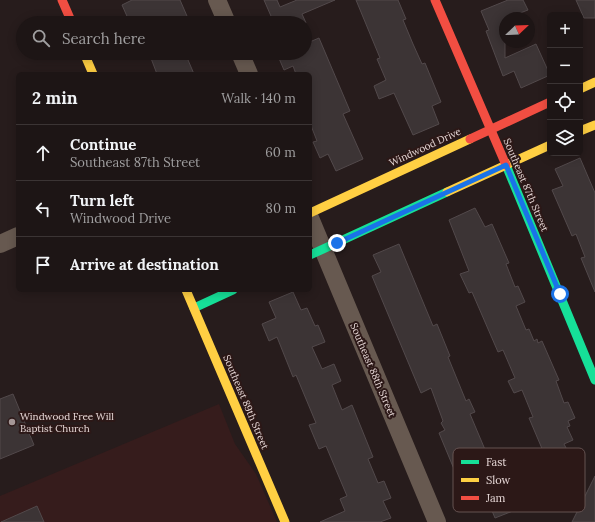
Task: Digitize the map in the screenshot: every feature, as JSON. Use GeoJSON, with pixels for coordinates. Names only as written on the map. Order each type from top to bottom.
{"type":"FeatureCollection","features":[{"type":"Feature","properties":{"kind":"street"},"geometry":{"type":"LineString","coordinates":[[62,0],[69,16]]}},
{"type":"Feature","properties":{"kind":"street"},"geometry":{"type":"LineString","coordinates":[[217,0],[224,16]]}},
{"type":"Feature","properties":{"kind":"street","name":"Southeast 87th Street"},"geometry":{"type":"LineString","coordinates":[[435,0],[491,129],[595,380]]}},
{"type":"Feature","properties":{"kind":"street"},"geometry":{"type":"LineString","coordinates":[[87,60],[92,72]]}},
{"type":"Feature","properties":{"kind":"street"},"geometry":{"type":"LineString","coordinates":[[243,60],[248,72]]}},
{"type":"Feature","properties":{"kind":"street"},"geometry":{"type":"LineString","coordinates":[[583,87],[595,82]]}},
{"type":"Feature","properties":{"kind":"street","name":"Windwood Drive"},"geometry":{"type":"LineString","coordinates":[[312,212],[547,103]]}},
{"type":"Feature","properties":{"kind":"street"},"geometry":{"type":"LineString","coordinates":[[583,130],[595,124]]}},
{"type":"Feature","properties":{"kind":"street"},"geometry":{"type":"LineString","coordinates":[[316,253],[547,146]]}},
{"type":"Feature","properties":{"kind":"street","name":"Southeast 88th Street"},"geometry":{"type":"LineString","coordinates":[[312,230],[316,253],[437,522]]}},
{"type":"Feature","properties":{"kind":"street"},"geometry":{"type":"LineString","coordinates":[[0,244],[16,237]]}},
{"type":"Feature","properties":{"kind":"street","name":"Southeast 89th Street"},"geometry":{"type":"LineString","coordinates":[[187,292],[285,522]]}},
{"type":"Feature","properties":{"kind":"street"},"geometry":{"type":"LineString","coordinates":[[194,308],[229,292]]}},
{"type":"Feature","properties":{"kind":"shaded area"},"geometry":{"type":"Polygon","coordinates":[[[219,404],[235,444],[256,474],[277,522],[0,522],[0,496],[219,404]]]}},
{"type":"Feature","properties":{"kind":"building"},"geometry":{"type":"Polygon","coordinates":[[[132,0],[180,0],[187,16],[127,16],[122,5],[132,0]]]}},
{"type":"Feature","properties":{"kind":"building"},"geometry":{"type":"Polygon","coordinates":[[[264,0],[277,0],[280,7],[297,0],[335,0],[302,14],[303,16],[271,16],[264,0]]]}},
{"type":"Feature","properties":{"kind":"building"},"geometry":{"type":"Polygon","coordinates":[[[356,0],[398,0],[406,19],[403,20],[413,44],[422,64],[425,63],[441,102],[432,106],[439,124],[413,135],[394,93],[379,99],[374,86],[386,80],[377,59],[380,58],[356,0]]]}},
{"type":"Feature","properties":{"kind":"building"},"geometry":{"type":"Polygon","coordinates":[[[508,0],[523,0],[528,10],[523,12],[499,12],[499,48],[505,48],[505,58],[527,48],[535,48],[536,44],[547,68],[547,76],[521,88],[514,71],[503,76],[486,31],[489,30],[481,11],[508,0]]]}},
{"type":"Feature","properties":{"kind":"building"},"geometry":{"type":"Polygon","coordinates":[[[576,0],[595,0],[595,18],[584,18],[583,12],[581,12],[576,0]]]}},
{"type":"Feature","properties":{"kind":"building"},"geometry":{"type":"Polygon","coordinates":[[[319,38],[350,111],[343,114],[363,159],[336,171],[328,154],[320,158],[313,142],[317,141],[312,128],[312,72],[295,72],[293,66],[284,70],[280,60],[312,60],[312,41],[319,38]]]}},
{"type":"Feature","properties":{"kind":"building"},"geometry":{"type":"Polygon","coordinates":[[[152,60],[188,60],[193,72],[156,72],[152,60]]]}},
{"type":"Feature","properties":{"kind":"building"},"geometry":{"type":"Polygon","coordinates":[[[580,158],[595,193],[595,292],[581,258],[585,257],[576,234],[572,236],[552,190],[563,186],[555,169],[580,158]]]}},
{"type":"Feature","properties":{"kind":"building"},"geometry":{"type":"Polygon","coordinates":[[[475,208],[485,227],[492,224],[509,263],[506,264],[515,287],[518,286],[525,302],[516,306],[526,330],[529,329],[534,341],[537,339],[538,343],[542,341],[559,380],[556,381],[564,403],[568,402],[575,418],[568,421],[570,426],[567,427],[573,440],[564,444],[566,448],[542,448],[529,418],[533,417],[522,390],[514,393],[508,381],[515,378],[503,350],[498,352],[472,292],[469,293],[460,274],[469,271],[449,220],[475,208]]]}},
{"type":"Feature","properties":{"kind":"building"},"geometry":{"type":"Polygon","coordinates":[[[399,244],[433,326],[437,324],[450,356],[448,357],[466,401],[469,399],[475,412],[470,414],[484,448],[453,448],[453,467],[439,433],[445,430],[441,423],[443,421],[431,388],[421,393],[372,276],[381,272],[373,255],[399,244]]]}},
{"type":"Feature","properties":{"kind":"building"},"geometry":{"type":"Polygon","coordinates":[[[293,292],[301,310],[307,308],[315,326],[318,325],[325,342],[312,347],[322,369],[334,364],[341,381],[332,385],[342,410],[352,405],[373,457],[368,459],[378,483],[384,481],[391,498],[383,501],[391,518],[380,522],[320,522],[345,511],[340,499],[347,496],[326,446],[319,449],[309,425],[316,423],[296,375],[293,377],[277,337],[269,341],[262,324],[276,318],[269,302],[293,292]]]}},
{"type":"Feature","properties":{"kind":"building","name":"Windwood Free Will Baptist Church"},"geometry":{"type":"Polygon","coordinates":[[[13,394],[34,445],[0,459],[0,399],[13,394]]]}},
{"type":"Feature","properties":{"kind":"building"},"geometry":{"type":"Polygon","coordinates":[[[595,476],[595,522],[572,522],[577,512],[585,512],[585,496],[595,476]]]}},
{"type":"Feature","properties":{"kind":"building"},"geometry":{"type":"Polygon","coordinates":[[[37,506],[44,522],[1,522],[37,506]]]}},
{"type":"Feature","properties":{"kind":"building"},"geometry":{"type":"Polygon","coordinates":[[[493,512],[510,512],[495,518],[493,512]]]}},
{"type":"Feature","properties":{"kind":"traffic: fast"},"geometry":{"type":"LineString","coordinates":[[506,165],[595,380]]}},
{"type":"Feature","properties":{"kind":"traffic: fast"},"geometry":{"type":"LineString","coordinates":[[312,254],[447,192]]}},
{"type":"Feature","properties":{"kind":"traffic: fast"},"geometry":{"type":"LineString","coordinates":[[194,308],[229,292]]}},
{"type":"Feature","properties":{"kind":"traffic: slow"},"geometry":{"type":"LineString","coordinates":[[87,60],[92,72]]}},
{"type":"Feature","properties":{"kind":"traffic: slow"},"geometry":{"type":"LineString","coordinates":[[583,88],[595,82]]}},
{"type":"Feature","properties":{"kind":"traffic: slow"},"geometry":{"type":"LineString","coordinates":[[583,130],[595,125]]}},
{"type":"Feature","properties":{"kind":"traffic: slow"},"geometry":{"type":"LineString","coordinates":[[312,212],[470,139]]}},
{"type":"Feature","properties":{"kind":"traffic: slow"},"geometry":{"type":"LineString","coordinates":[[447,192],[547,146]]}},
{"type":"Feature","properties":{"kind":"traffic: slow"},"geometry":{"type":"LineString","coordinates":[[187,292],[285,522]]}},
{"type":"Feature","properties":{"kind":"traffic: jam"},"geometry":{"type":"LineString","coordinates":[[62,0],[69,16]]}},
{"type":"Feature","properties":{"kind":"traffic: jam"},"geometry":{"type":"LineString","coordinates":[[435,0],[506,165]]}},
{"type":"Feature","properties":{"kind":"traffic: jam"},"geometry":{"type":"LineString","coordinates":[[470,139],[547,103]]}},
{"type":"Feature","properties":{"kind":"place","name":"Windwood Free Will Baptist Church"},"geometry":{"type":"Point","coordinates":[12,422]}},
{"type":"Feature","properties":{"kind":"route"},"geometry":{"type":"LineString","coordinates":[[337,243],[506,165],[560,294]]}}]}
